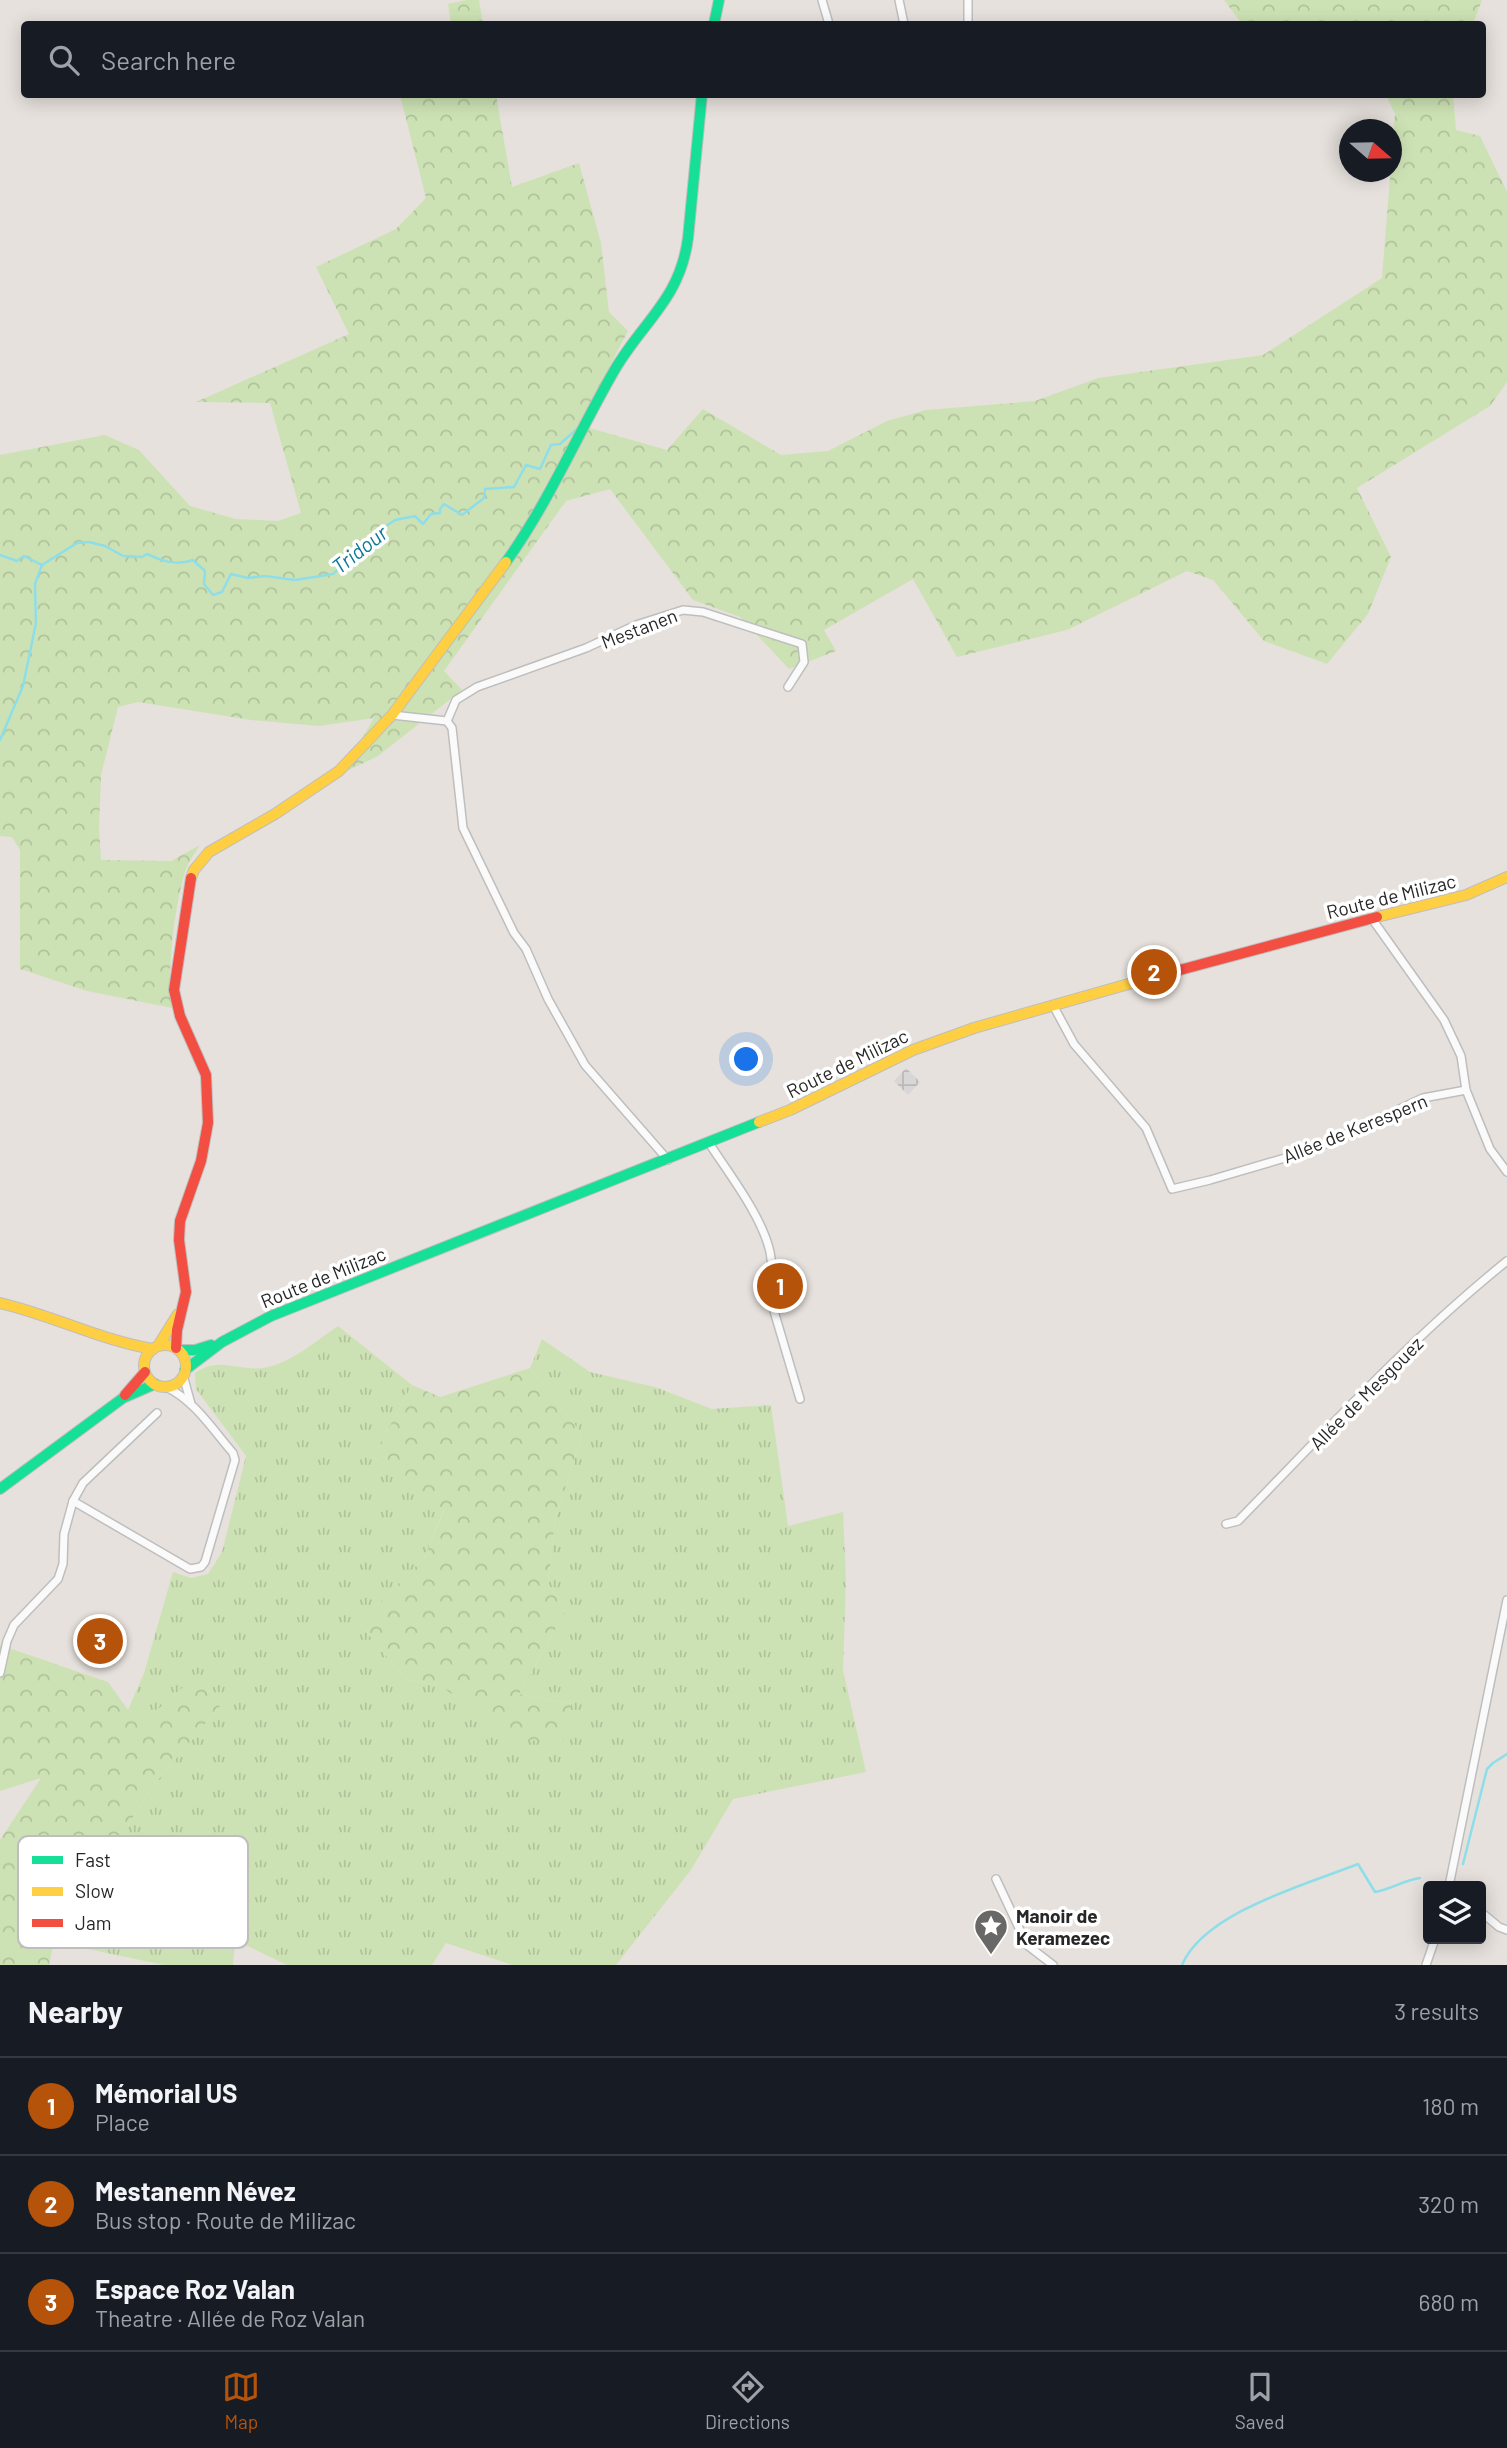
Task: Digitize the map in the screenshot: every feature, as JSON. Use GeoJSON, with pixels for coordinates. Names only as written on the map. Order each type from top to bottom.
{"type":"FeatureCollection","features":[{"type":"Feature","properties":{"kind":"main road"},"geometry":{"type":"LineString","coordinates":[[715,21],[719,0]]}},
{"type":"Feature","properties":{"kind":"main road"},"geometry":{"type":"LineString","coordinates":[[127,1346],[145,1369],[147,1377],[155,1384],[166,1387],[176,1383],[184,1373],[185,1358],[178,1350],[177,1330],[186,1292],[179,1240],[180,1221],[201,1161],[208,1123],[206,1075],[180,1016],[174,990],[188,888],[194,870],[209,852],[275,814],[339,771],[392,715],[508,559],[560,476],[615,369],[660,309],[678,279],[685,260],[688,238],[702,98]]}},
{"type":"Feature","properties":{"kind":"main road","name":"Route de Milizac"},"geometry":{"type":"LineString","coordinates":[[184,1373],[222,1342],[271,1316],[790,1110],[913,1050],[974,1028],[1170,972],[1373,917],[1466,895],[1507,877]]}},
{"type":"Feature","properties":{"kind":"main road"},"geometry":{"type":"LineString","coordinates":[[0,1303],[25,1307],[127,1346],[178,1350]]}},
{"type":"Feature","properties":{"kind":"main road"},"geometry":{"type":"LineString","coordinates":[[122,1398],[145,1369],[148,1354],[156,1348],[183,1305]]}},
{"type":"Feature","properties":{"kind":"main road","name":"Route de Milizac"},"geometry":{"type":"LineString","coordinates":[[178,1350],[195,1350],[222,1342]]}},
{"type":"Feature","properties":{"kind":"main road"},"geometry":{"type":"LineString","coordinates":[[0,1489],[122,1398],[155,1384]]}},
{"type":"Feature","properties":{"kind":"street"},"geometry":{"type":"LineString","coordinates":[[822,0],[828,21]]}},
{"type":"Feature","properties":{"kind":"street"},"geometry":{"type":"LineString","coordinates":[[899,0],[903,21]]}},
{"type":"Feature","properties":{"kind":"street"},"geometry":{"type":"LineString","coordinates":[[968,0],[968,21]]}},
{"type":"Feature","properties":{"kind":"street","name":"Mestanen"},"geometry":{"type":"LineString","coordinates":[[447,721],[456,700],[477,687],[586,648],[636,625],[683,610],[703,612],[802,644],[804,662],[788,687]]}},
{"type":"Feature","properties":{"kind":"street"},"geometry":{"type":"LineString","coordinates":[[392,715],[447,721],[452,728],[463,828],[514,933],[526,949],[548,999],[585,1065],[668,1160]]}},
{"type":"Feature","properties":{"kind":"street"},"geometry":{"type":"LineString","coordinates":[[1373,917],[1444,1020],[1461,1056],[1465,1090],[1490,1149],[1507,1172]]}},
{"type":"Feature","properties":{"kind":"street","name":"Allée de Kerespern"},"geometry":{"type":"LineString","coordinates":[[1054,1007],[1074,1044],[1146,1128],[1172,1189],[1223,1177],[1312,1150],[1423,1098],[1465,1090]]}},
{"type":"Feature","properties":{"kind":"street"},"geometry":{"type":"LineString","coordinates":[[709,1143],[748,1205],[769,1249],[775,1281],[772,1298],[774,1311],[800,1399]]}},
{"type":"Feature","properties":{"kind":"street","name":"Allée de Mesgouez"},"geometry":{"type":"LineString","coordinates":[[1226,1524],[1238,1521],[1392,1365],[1472,1289],[1507,1261]]}},
{"type":"Feature","properties":{"kind":"street"},"geometry":{"type":"LineString","coordinates":[[184,1373],[192,1405]]}},
{"type":"Feature","properties":{"kind":"street"},"geometry":{"type":"LineString","coordinates":[[73,1501],[190,1569],[201,1567],[205,1562],[235,1460],[233,1453],[192,1405],[178,1392],[166,1387]]}},
{"type":"Feature","properties":{"kind":"street"},"geometry":{"type":"LineString","coordinates":[[0,1673],[14,1625],[58,1579],[63,1564],[64,1534],[73,1501],[83,1483],[157,1413]]}},
{"type":"Feature","properties":{"kind":"street"},"geometry":{"type":"LineString","coordinates":[[1450,1881],[1507,1600]]}},
{"type":"Feature","properties":{"kind":"street"},"geometry":{"type":"LineString","coordinates":[[996,1879],[1027,1945],[1053,1965]]}},
{"type":"Feature","properties":{"kind":"street"},"geometry":{"type":"LineString","coordinates":[[1486,1915],[1507,1930]]}},
{"type":"Feature","properties":{"kind":"street"},"geometry":{"type":"LineString","coordinates":[[1426,1965],[1433,1944]]}},
{"type":"Feature","properties":{"kind":"shaded area"},"geometry":{"type":"Polygon","coordinates":[[[906,1068],[920,1082],[908,1095],[894,1081],[906,1068]]]}},
{"type":"Feature","properties":{"kind":"green space"},"geometry":{"type":"Polygon","coordinates":[[[479,0],[482,21],[451,21],[448,4],[479,0]]]}},
{"type":"Feature","properties":{"kind":"green space"},"geometry":{"type":"Polygon","coordinates":[[[1224,0],[1482,0],[1474,21],[1240,21],[1224,0]]]}},
{"type":"Feature","properties":{"kind":"green space"},"geometry":{"type":"Polygon","coordinates":[[[401,98],[497,98],[512,187],[579,163],[601,243],[609,312],[628,331],[579,425],[667,450],[703,409],[781,455],[828,451],[887,421],[926,410],[1035,401],[1098,378],[1263,355],[1382,278],[1390,182],[1402,182],[1402,119],[1395,119],[1387,98],[1453,98],[1456,130],[1480,136],[1507,192],[1507,382],[1490,406],[1357,488],[1391,557],[1368,614],[1327,664],[1264,641],[1213,580],[1187,571],[1067,630],[957,657],[913,579],[824,630],[836,651],[789,669],[740,617],[693,600],[610,489],[566,501],[444,671],[462,690],[378,756],[341,774],[374,718],[319,726],[251,720],[138,702],[118,707],[101,775],[101,860],[171,861],[200,845],[186,869],[178,900],[171,958],[172,1008],[87,991],[20,969],[20,850],[12,837],[0,836],[0,455],[105,435],[139,450],[190,506],[236,519],[278,521],[301,513],[270,403],[196,402],[349,334],[316,267],[396,229],[426,198],[401,98]]]}},
{"type":"Feature","properties":{"kind":"green space"},"geometry":{"type":"Polygon","coordinates":[[[338,1326],[412,1385],[373,1457],[444,1509],[424,1558],[359,1623],[407,1680],[439,1685],[510,1735],[571,1704],[519,1694],[565,1612],[548,1583],[555,1521],[582,1434],[530,1368],[542,1339],[590,1372],[655,1387],[712,1409],[771,1405],[788,1526],[843,1512],[846,1580],[843,1670],[866,1772],[733,1799],[691,1870],[616,1965],[512,1965],[446,1943],[432,1965],[287,1965],[248,1946],[248,1836],[121,1836],[152,1787],[220,1706],[199,1674],[147,1719],[128,1710],[144,1673],[173,1572],[191,1578],[208,1574],[222,1552],[246,1456],[196,1389],[195,1373],[212,1365],[254,1368],[273,1366],[302,1351],[338,1326]]]}},
{"type":"Feature","properties":{"kind":"green space"},"geometry":{"type":"Polygon","coordinates":[[[530,1368],[582,1434],[555,1521],[548,1583],[565,1612],[519,1694],[571,1704],[562,1747],[509,1735],[439,1685],[407,1680],[359,1623],[424,1558],[444,1510],[373,1457],[412,1385],[440,1397],[530,1368]]]}},
{"type":"Feature","properties":{"kind":"green space"},"geometry":{"type":"Polygon","coordinates":[[[0,1645],[108,1682],[128,1710],[147,1719],[199,1673],[220,1706],[152,1787],[121,1836],[18,1836],[18,1948],[53,1948],[49,1965],[0,1965],[0,1840],[41,1778],[0,1791],[0,1645]]]}},
{"type":"Feature","properties":{"kind":"green space"},"geometry":{"type":"Polygon","coordinates":[[[83,1948],[234,1948],[233,1965],[164,1965],[83,1948]]]}},
{"type":"Feature","properties":{"kind":"waterway","name":"Tridour"},"geometry":{"type":"LineString","coordinates":[[42,565],[77,543],[89,542],[105,546],[123,556],[142,557],[147,554],[175,563],[193,560],[205,571],[204,584],[213,595],[222,592],[231,574],[248,578],[265,576],[295,580],[333,574],[376,533],[395,520],[415,516],[423,524],[431,514],[440,513],[444,504],[462,515],[484,498],[485,489],[514,487],[526,465],[540,469],[551,445],[560,444],[578,428]]}},
{"type":"Feature","properties":{"kind":"waterway","name":"Tridour"},"geometry":{"type":"LineString","coordinates":[[0,555],[17,561],[24,556],[42,565]]}},
{"type":"Feature","properties":{"kind":"waterway"},"geometry":{"type":"LineString","coordinates":[[0,740],[23,686],[36,623],[35,584],[42,565]]}},
{"type":"Feature","properties":{"kind":"waterway"},"geometry":{"type":"LineString","coordinates":[[1463,1864],[1487,1769],[1507,1754]]}},
{"type":"Feature","properties":{"kind":"waterway"},"geometry":{"type":"LineString","coordinates":[[1182,1965],[1194,1946],[1234,1915],[1286,1891],[1358,1864],[1375,1892],[1420,1878]]}},
{"type":"Feature","properties":{"kind":"traffic: fast"},"geometry":{"type":"LineString","coordinates":[[715,21],[719,0]]}},
{"type":"Feature","properties":{"kind":"traffic: fast"},"geometry":{"type":"LineString","coordinates":[[506,562],[549,492],[614,371],[677,278],[688,238],[702,98]]}},
{"type":"Feature","properties":{"kind":"traffic: fast"},"geometry":{"type":"LineString","coordinates":[[185,1370],[222,1342],[271,1316],[759,1122]]}},
{"type":"Feature","properties":{"kind":"traffic: fast"},"geometry":{"type":"LineString","coordinates":[[180,1350],[195,1350],[211,1345]]}},
{"type":"Feature","properties":{"kind":"traffic: fast"},"geometry":{"type":"LineString","coordinates":[[0,1489],[123,1398],[155,1384]]}},
{"type":"Feature","properties":{"kind":"traffic: slow"},"geometry":{"type":"LineString","coordinates":[[191,878],[209,852],[275,814],[339,771],[392,715],[506,562]]}},
{"type":"Feature","properties":{"kind":"traffic: slow"},"geometry":{"type":"LineString","coordinates":[[1377,917],[1466,895],[1507,877]]}},
{"type":"Feature","properties":{"kind":"traffic: slow"},"geometry":{"type":"LineString","coordinates":[[759,1122],[790,1110],[913,1050],[974,1028],[1139,981]]}},
{"type":"Feature","properties":{"kind":"traffic: slow"},"geometry":{"type":"LineString","coordinates":[[0,1303],[114,1340],[153,1349]]}},
{"type":"Feature","properties":{"kind":"traffic: slow"},"geometry":{"type":"LineString","coordinates":[[158,1346],[178,1314]]}},
{"type":"Feature","properties":{"kind":"traffic: slow"},"geometry":{"type":"LineString","coordinates":[[165,1345],[180,1351],[186,1366],[180,1381],[165,1387],[150,1381],[144,1366],[150,1351],[165,1345]]}},
{"type":"Feature","properties":{"kind":"traffic: jam"},"geometry":{"type":"LineString","coordinates":[[176,1348],[177,1330],[186,1292],[179,1240],[180,1221],[201,1161],[208,1123],[206,1075],[180,1016],[174,990],[191,878]]}},
{"type":"Feature","properties":{"kind":"traffic: jam"},"geometry":{"type":"LineString","coordinates":[[1139,981],[1377,917]]}},
{"type":"Feature","properties":{"kind":"traffic: jam"},"geometry":{"type":"LineString","coordinates":[[125,1395],[145,1372]]}},
{"type":"Feature","properties":{"kind":"place","name":"Mestanenn Névez"},"geometry":{"type":"Point","coordinates":[1154,972]}},
{"type":"Feature","properties":{"kind":"place","name":"Mémorial US"},"geometry":{"type":"Point","coordinates":[780,1286]}},
{"type":"Feature","properties":{"kind":"place","name":"Espace Roz Valan"},"geometry":{"type":"Point","coordinates":[100,1641]}},
{"type":"Feature","properties":{"kind":"place","name":"Manoir de Keramezec"},"geometry":{"type":"Point","coordinates":[991,1956]}}]}
